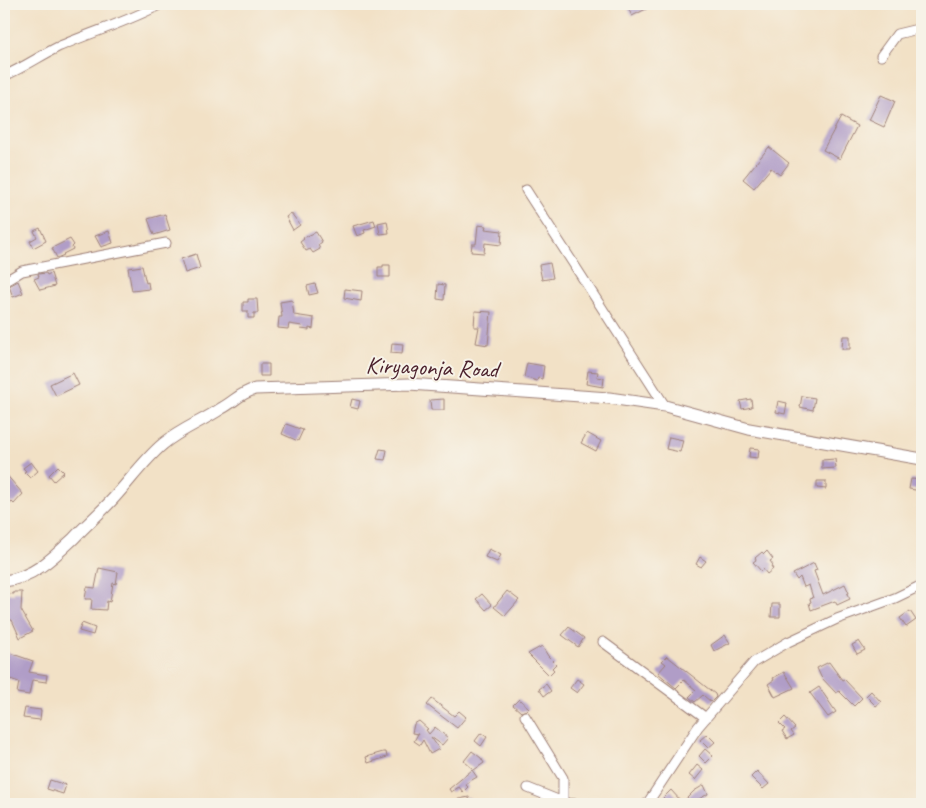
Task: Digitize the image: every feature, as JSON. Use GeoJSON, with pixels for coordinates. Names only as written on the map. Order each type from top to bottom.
{"type":"FeatureCollection","features":[{"type":"Feature","properties":{"kind":"street"},"geometry":{"type":"LineString","coordinates":[[4,76],[56,49],[161,4]]}},
{"type":"Feature","properties":{"kind":"street"},"geometry":{"type":"LineString","coordinates":[[882,56],[897,34],[922,28]]}},
{"type":"Feature","properties":{"kind":"street"},"geometry":{"type":"LineString","coordinates":[[526,190],[665,406]]}},
{"type":"Feature","properties":{"kind":"street"},"geometry":{"type":"LineString","coordinates":[[4,282],[22,271],[166,243]]}},
{"type":"Feature","properties":{"kind":"street","name":"Kiryagonja Road"},"geometry":{"type":"LineString","coordinates":[[4,581],[16,580],[33,572],[53,558],[112,500],[164,443],[223,408],[240,394],[255,389],[409,384],[610,398],[665,406],[749,429],[922,459]]}},
{"type":"Feature","properties":{"kind":"street"},"geometry":{"type":"LineString","coordinates":[[647,804],[706,718],[754,662],[788,642],[837,619],[895,598],[922,585]]}},
{"type":"Feature","properties":{"kind":"street"},"geometry":{"type":"LineString","coordinates":[[603,642],[706,718]]}},
{"type":"Feature","properties":{"kind":"street"},"geometry":{"type":"LineString","coordinates":[[525,716],[563,778],[563,802]]}},
{"type":"Feature","properties":{"kind":"street"},"geometry":{"type":"LineString","coordinates":[[528,788],[563,802],[575,804]]}},
{"type":"Feature","properties":{"kind":"building"},"geometry":{"type":"Polygon","coordinates":[[[636,4],[656,4],[632,16],[628,8],[636,4]]]}},
{"type":"Feature","properties":{"kind":"building"},"geometry":{"type":"Polygon","coordinates":[[[881,95],[895,101],[884,127],[869,120],[881,95]]]}},
{"type":"Feature","properties":{"kind":"building"},"geometry":{"type":"Polygon","coordinates":[[[841,117],[857,126],[840,159],[823,150],[841,117]]]}},
{"type":"Feature","properties":{"kind":"building"},"geometry":{"type":"Polygon","coordinates":[[[769,147],[789,163],[780,175],[771,168],[754,188],[743,179],[769,147]]]}},
{"type":"Feature","properties":{"kind":"building"},"geometry":{"type":"Polygon","coordinates":[[[291,213],[300,225],[293,230],[286,217],[291,213]]]}},
{"type":"Feature","properties":{"kind":"building"},"geometry":{"type":"Polygon","coordinates":[[[165,214],[170,230],[154,235],[148,219],[165,214]]]}},
{"type":"Feature","properties":{"kind":"building"},"geometry":{"type":"Polygon","coordinates":[[[374,220],[376,226],[364,230],[365,233],[357,236],[353,226],[374,220]]]}},
{"type":"Feature","properties":{"kind":"building"},"geometry":{"type":"Polygon","coordinates":[[[387,221],[389,233],[380,234],[378,223],[387,221]]]}},
{"type":"Feature","properties":{"kind":"building"},"geometry":{"type":"Polygon","coordinates":[[[478,225],[486,226],[485,229],[502,231],[501,245],[485,243],[484,253],[471,252],[472,244],[476,244],[478,225]]]}},
{"type":"Feature","properties":{"kind":"building"},"geometry":{"type":"Polygon","coordinates":[[[40,228],[46,241],[33,248],[30,241],[37,237],[34,231],[40,228]]]}},
{"type":"Feature","properties":{"kind":"building"},"geometry":{"type":"Polygon","coordinates":[[[109,231],[113,243],[101,247],[95,236],[109,231]]]}},
{"type":"Feature","properties":{"kind":"building"},"geometry":{"type":"Polygon","coordinates":[[[316,232],[322,242],[318,245],[320,249],[313,253],[310,249],[306,251],[300,242],[303,238],[316,232]]]}},
{"type":"Feature","properties":{"kind":"building"},"geometry":{"type":"Polygon","coordinates":[[[70,239],[74,245],[73,249],[57,258],[52,248],[70,239]]]}},
{"type":"Feature","properties":{"kind":"building"},"geometry":{"type":"Polygon","coordinates":[[[196,254],[200,268],[185,273],[181,259],[196,254]]]}},
{"type":"Feature","properties":{"kind":"building"},"geometry":{"type":"Polygon","coordinates":[[[550,263],[553,278],[542,280],[539,265],[550,263]]]}},
{"type":"Feature","properties":{"kind":"building"},"geometry":{"type":"Polygon","coordinates":[[[383,265],[390,265],[390,277],[378,277],[378,267],[383,267],[383,265]]]}},
{"type":"Feature","properties":{"kind":"building"},"geometry":{"type":"Polygon","coordinates":[[[142,266],[149,289],[132,291],[128,268],[142,266]]]}},
{"type":"Feature","properties":{"kind":"building"},"geometry":{"type":"Polygon","coordinates":[[[46,273],[47,275],[51,273],[55,286],[40,290],[34,279],[39,277],[38,274],[46,273]]]}},
{"type":"Feature","properties":{"kind":"building"},"geometry":{"type":"Polygon","coordinates":[[[18,281],[23,293],[13,297],[9,286],[18,281]]]}},
{"type":"Feature","properties":{"kind":"building"},"geometry":{"type":"Polygon","coordinates":[[[315,284],[318,293],[309,295],[307,286],[315,284]]]}},
{"type":"Feature","properties":{"kind":"building"},"geometry":{"type":"Polygon","coordinates":[[[438,284],[445,285],[444,300],[437,299],[438,284]]]}},
{"type":"Feature","properties":{"kind":"building"},"geometry":{"type":"Polygon","coordinates":[[[345,289],[362,291],[361,301],[344,298],[345,289]]]}},
{"type":"Feature","properties":{"kind":"building"},"geometry":{"type":"Polygon","coordinates":[[[248,299],[257,299],[258,313],[254,313],[254,318],[248,318],[248,311],[243,311],[243,302],[248,302],[248,299]]]}},
{"type":"Feature","properties":{"kind":"building"},"geometry":{"type":"Polygon","coordinates":[[[292,300],[294,315],[314,318],[313,329],[301,329],[302,326],[289,324],[288,329],[278,328],[279,317],[282,317],[280,302],[292,300]]]}},
{"type":"Feature","properties":{"kind":"building"},"geometry":{"type":"Polygon","coordinates":[[[475,311],[491,312],[488,345],[476,343],[479,327],[474,327],[475,311]]]}},
{"type":"Feature","properties":{"kind":"building"},"geometry":{"type":"Polygon","coordinates":[[[843,336],[850,336],[850,349],[842,349],[843,336]]]}},
{"type":"Feature","properties":{"kind":"building"},"geometry":{"type":"Polygon","coordinates":[[[392,343],[403,344],[402,354],[391,353],[392,343]]]}},
{"type":"Feature","properties":{"kind":"building"},"geometry":{"type":"Polygon","coordinates":[[[527,363],[544,366],[542,379],[538,378],[537,381],[524,377],[527,363]]]}},
{"type":"Feature","properties":{"kind":"building"},"geometry":{"type":"Polygon","coordinates":[[[260,364],[269,364],[269,376],[260,376],[260,364]]]}},
{"type":"Feature","properties":{"kind":"building"},"geometry":{"type":"Polygon","coordinates":[[[588,371],[598,372],[597,377],[604,378],[603,387],[586,384],[588,371]]]}},
{"type":"Feature","properties":{"kind":"building"},"geometry":{"type":"Polygon","coordinates":[[[73,373],[79,385],[56,396],[50,384],[73,373]]]}},
{"type":"Feature","properties":{"kind":"building"},"geometry":{"type":"Polygon","coordinates":[[[802,396],[815,398],[813,410],[800,407],[802,396]]]}},
{"type":"Feature","properties":{"kind":"building"},"geometry":{"type":"Polygon","coordinates":[[[352,399],[360,401],[358,409],[350,407],[352,399]]]}},
{"type":"Feature","properties":{"kind":"building"},"geometry":{"type":"Polygon","coordinates":[[[444,399],[444,410],[431,410],[430,400],[444,399]]]}},
{"type":"Feature","properties":{"kind":"building"},"geometry":{"type":"Polygon","coordinates":[[[751,399],[752,407],[742,409],[740,401],[751,399]]]}},
{"type":"Feature","properties":{"kind":"building"},"geometry":{"type":"Polygon","coordinates":[[[778,401],[787,403],[785,414],[776,412],[778,401]]]}},
{"type":"Feature","properties":{"kind":"building"},"geometry":{"type":"Polygon","coordinates":[[[286,424],[303,430],[298,441],[282,434],[286,424]]]}},
{"type":"Feature","properties":{"kind":"building"},"geometry":{"type":"Polygon","coordinates":[[[587,433],[601,441],[596,451],[581,443],[587,433]]]}},
{"type":"Feature","properties":{"kind":"building"},"geometry":{"type":"Polygon","coordinates":[[[669,437],[683,440],[680,452],[666,449],[669,437]]]}},
{"type":"Feature","properties":{"kind":"building"},"geometry":{"type":"Polygon","coordinates":[[[750,448],[759,449],[758,458],[749,457],[750,448]]]}},
{"type":"Feature","properties":{"kind":"building"},"geometry":{"type":"Polygon","coordinates":[[[380,449],[387,450],[385,460],[377,459],[380,449]]]}},
{"type":"Feature","properties":{"kind":"building"},"geometry":{"type":"Polygon","coordinates":[[[835,459],[836,468],[822,469],[822,460],[835,459]]]}},
{"type":"Feature","properties":{"kind":"building"},"geometry":{"type":"Polygon","coordinates":[[[31,462],[38,471],[30,478],[23,468],[31,462]]]}},
{"type":"Feature","properties":{"kind":"building"},"geometry":{"type":"Polygon","coordinates":[[[58,466],[64,472],[54,481],[49,475],[58,466]]]}},
{"type":"Feature","properties":{"kind":"building"},"geometry":{"type":"Polygon","coordinates":[[[4,472],[23,494],[14,504],[12,502],[9,505],[4,499],[4,472]]]}},
{"type":"Feature","properties":{"kind":"building"},"geometry":{"type":"Polygon","coordinates":[[[911,479],[922,480],[922,491],[909,489],[911,479]]]}},
{"type":"Feature","properties":{"kind":"building"},"geometry":{"type":"Polygon","coordinates":[[[817,481],[826,481],[826,489],[817,488],[817,481]]]}},
{"type":"Feature","properties":{"kind":"building"},"geometry":{"type":"Polygon","coordinates":[[[489,549],[501,555],[497,562],[485,557],[489,549]]]}},
{"type":"Feature","properties":{"kind":"building"},"geometry":{"type":"Polygon","coordinates":[[[767,551],[773,559],[770,561],[773,569],[767,574],[763,569],[761,571],[753,562],[762,552],[764,554],[767,551]]]}},
{"type":"Feature","properties":{"kind":"building"},"geometry":{"type":"Polygon","coordinates":[[[700,557],[706,561],[701,567],[696,564],[700,557]]]}},
{"type":"Feature","properties":{"kind":"building"},"geometry":{"type":"Polygon","coordinates":[[[814,563],[817,570],[814,571],[823,595],[845,584],[850,599],[837,605],[835,601],[811,610],[809,603],[811,602],[810,599],[813,598],[809,585],[804,587],[800,577],[797,580],[793,574],[814,563]]]}},
{"type":"Feature","properties":{"kind":"building"},"geometry":{"type":"Polygon","coordinates":[[[99,568],[118,572],[116,584],[113,583],[110,602],[107,601],[106,610],[91,609],[92,599],[85,599],[87,587],[95,588],[99,568]]]}},
{"type":"Feature","properties":{"kind":"building"},"geometry":{"type":"Polygon","coordinates":[[[507,591],[519,600],[505,616],[494,607],[507,591]]]}},
{"type":"Feature","properties":{"kind":"building"},"geometry":{"type":"Polygon","coordinates":[[[14,592],[22,592],[21,610],[33,631],[20,638],[12,620],[4,620],[4,593],[14,594],[14,592]]]}},
{"type":"Feature","properties":{"kind":"building"},"geometry":{"type":"Polygon","coordinates":[[[482,594],[492,605],[486,610],[476,599],[482,594]]]}},
{"type":"Feature","properties":{"kind":"building"},"geometry":{"type":"Polygon","coordinates":[[[772,604],[780,604],[780,617],[771,617],[772,604]]]}},
{"type":"Feature","properties":{"kind":"building"},"geometry":{"type":"Polygon","coordinates":[[[910,611],[916,620],[906,627],[900,618],[910,611]]]}},
{"type":"Feature","properties":{"kind":"building"},"geometry":{"type":"Polygon","coordinates":[[[82,623],[95,628],[93,635],[79,631],[82,623]]]}},
{"type":"Feature","properties":{"kind":"building"},"geometry":{"type":"Polygon","coordinates":[[[569,627],[584,638],[578,647],[562,635],[569,627]]]}},
{"type":"Feature","properties":{"kind":"building"},"geometry":{"type":"Polygon","coordinates":[[[725,635],[730,643],[714,651],[711,645],[725,635]]]}},
{"type":"Feature","properties":{"kind":"building"},"geometry":{"type":"Polygon","coordinates":[[[859,641],[865,650],[857,654],[852,645],[859,641]]]}},
{"type":"Feature","properties":{"kind":"building"},"geometry":{"type":"Polygon","coordinates":[[[542,646],[556,664],[552,668],[554,670],[549,675],[528,654],[542,646]]]}},
{"type":"Feature","properties":{"kind":"building"},"geometry":{"type":"Polygon","coordinates":[[[4,651],[33,661],[29,672],[47,675],[46,682],[32,680],[29,695],[17,693],[19,682],[4,677],[4,651]]]}},
{"type":"Feature","properties":{"kind":"building"},"geometry":{"type":"Polygon","coordinates":[[[667,656],[715,694],[716,697],[711,702],[703,695],[695,702],[689,697],[696,690],[684,680],[676,688],[658,673],[666,664],[662,661],[667,656]]]}},
{"type":"Feature","properties":{"kind":"building"},"geometry":{"type":"Polygon","coordinates":[[[829,662],[842,680],[844,679],[862,698],[854,706],[839,691],[836,693],[821,677],[817,668],[829,662]]]}},
{"type":"Feature","properties":{"kind":"building"},"geometry":{"type":"Polygon","coordinates":[[[784,672],[794,688],[775,697],[768,684],[774,680],[773,678],[784,672]]]}},
{"type":"Feature","properties":{"kind":"building"},"geometry":{"type":"Polygon","coordinates":[[[577,679],[584,684],[577,693],[570,688],[577,679]]]}},
{"type":"Feature","properties":{"kind":"building"},"geometry":{"type":"Polygon","coordinates":[[[546,684],[551,691],[544,696],[539,689],[546,684]]]}},
{"type":"Feature","properties":{"kind":"building"},"geometry":{"type":"Polygon","coordinates":[[[819,687],[836,712],[828,717],[810,693],[819,687]]]}},
{"type":"Feature","properties":{"kind":"building"},"geometry":{"type":"Polygon","coordinates":[[[871,691],[881,702],[876,706],[866,696],[871,691]]]}},
{"type":"Feature","properties":{"kind":"building"},"geometry":{"type":"Polygon","coordinates":[[[432,699],[454,716],[459,711],[466,717],[457,728],[427,705],[432,699]]]}},
{"type":"Feature","properties":{"kind":"building"},"geometry":{"type":"Polygon","coordinates":[[[519,699],[529,708],[527,710],[521,712],[513,705],[519,699]]]}},
{"type":"Feature","properties":{"kind":"building"},"geometry":{"type":"Polygon","coordinates":[[[25,708],[41,710],[40,720],[23,718],[25,708]]]}},
{"type":"Feature","properties":{"kind":"building"},"geometry":{"type":"Polygon","coordinates":[[[785,717],[795,728],[791,731],[794,735],[787,739],[782,731],[785,729],[779,723],[785,717]]]}},
{"type":"Feature","properties":{"kind":"building"},"geometry":{"type":"Polygon","coordinates":[[[419,721],[428,729],[426,730],[429,734],[435,727],[448,738],[442,745],[431,737],[439,749],[430,754],[423,740],[420,745],[414,741],[418,734],[412,733],[414,724],[419,721]]]}},
{"type":"Feature","properties":{"kind":"building"},"geometry":{"type":"Polygon","coordinates":[[[481,733],[487,737],[481,746],[475,741],[481,733]]]}},
{"type":"Feature","properties":{"kind":"building"},"geometry":{"type":"Polygon","coordinates":[[[707,734],[715,742],[708,748],[700,740],[707,734]]]}},
{"type":"Feature","properties":{"kind":"building"},"geometry":{"type":"Polygon","coordinates":[[[705,749],[713,756],[706,763],[699,756],[705,749]]]}},
{"type":"Feature","properties":{"kind":"building"},"geometry":{"type":"Polygon","coordinates":[[[472,751],[484,763],[474,770],[464,761],[472,751]]]}},
{"type":"Feature","properties":{"kind":"building"},"geometry":{"type":"Polygon","coordinates":[[[386,752],[387,757],[368,763],[366,757],[386,752]]]}},
{"type":"Feature","properties":{"kind":"building"},"geometry":{"type":"Polygon","coordinates":[[[697,765],[703,770],[695,780],[689,775],[697,765]]]}},
{"type":"Feature","properties":{"kind":"building"},"geometry":{"type":"Polygon","coordinates":[[[472,770],[477,777],[465,784],[468,787],[463,792],[459,787],[451,792],[449,789],[472,770]]]}},
{"type":"Feature","properties":{"kind":"building"},"geometry":{"type":"Polygon","coordinates":[[[757,771],[769,784],[763,789],[751,777],[757,771]]]}},
{"type":"Feature","properties":{"kind":"building"},"geometry":{"type":"Polygon","coordinates":[[[50,780],[66,785],[63,794],[47,789],[50,780]]]}},
{"type":"Feature","properties":{"kind":"building"},"geometry":{"type":"Polygon","coordinates":[[[704,785],[708,794],[690,804],[686,799],[704,785]]]}},
{"type":"Feature","properties":{"kind":"building"},"geometry":{"type":"Polygon","coordinates":[[[671,790],[680,800],[675,804],[669,804],[663,798],[671,790]]]}},
{"type":"Feature","properties":{"kind":"building"},"geometry":{"type":"Polygon","coordinates":[[[469,797],[470,804],[449,804],[449,801],[469,797]]]}}]}
